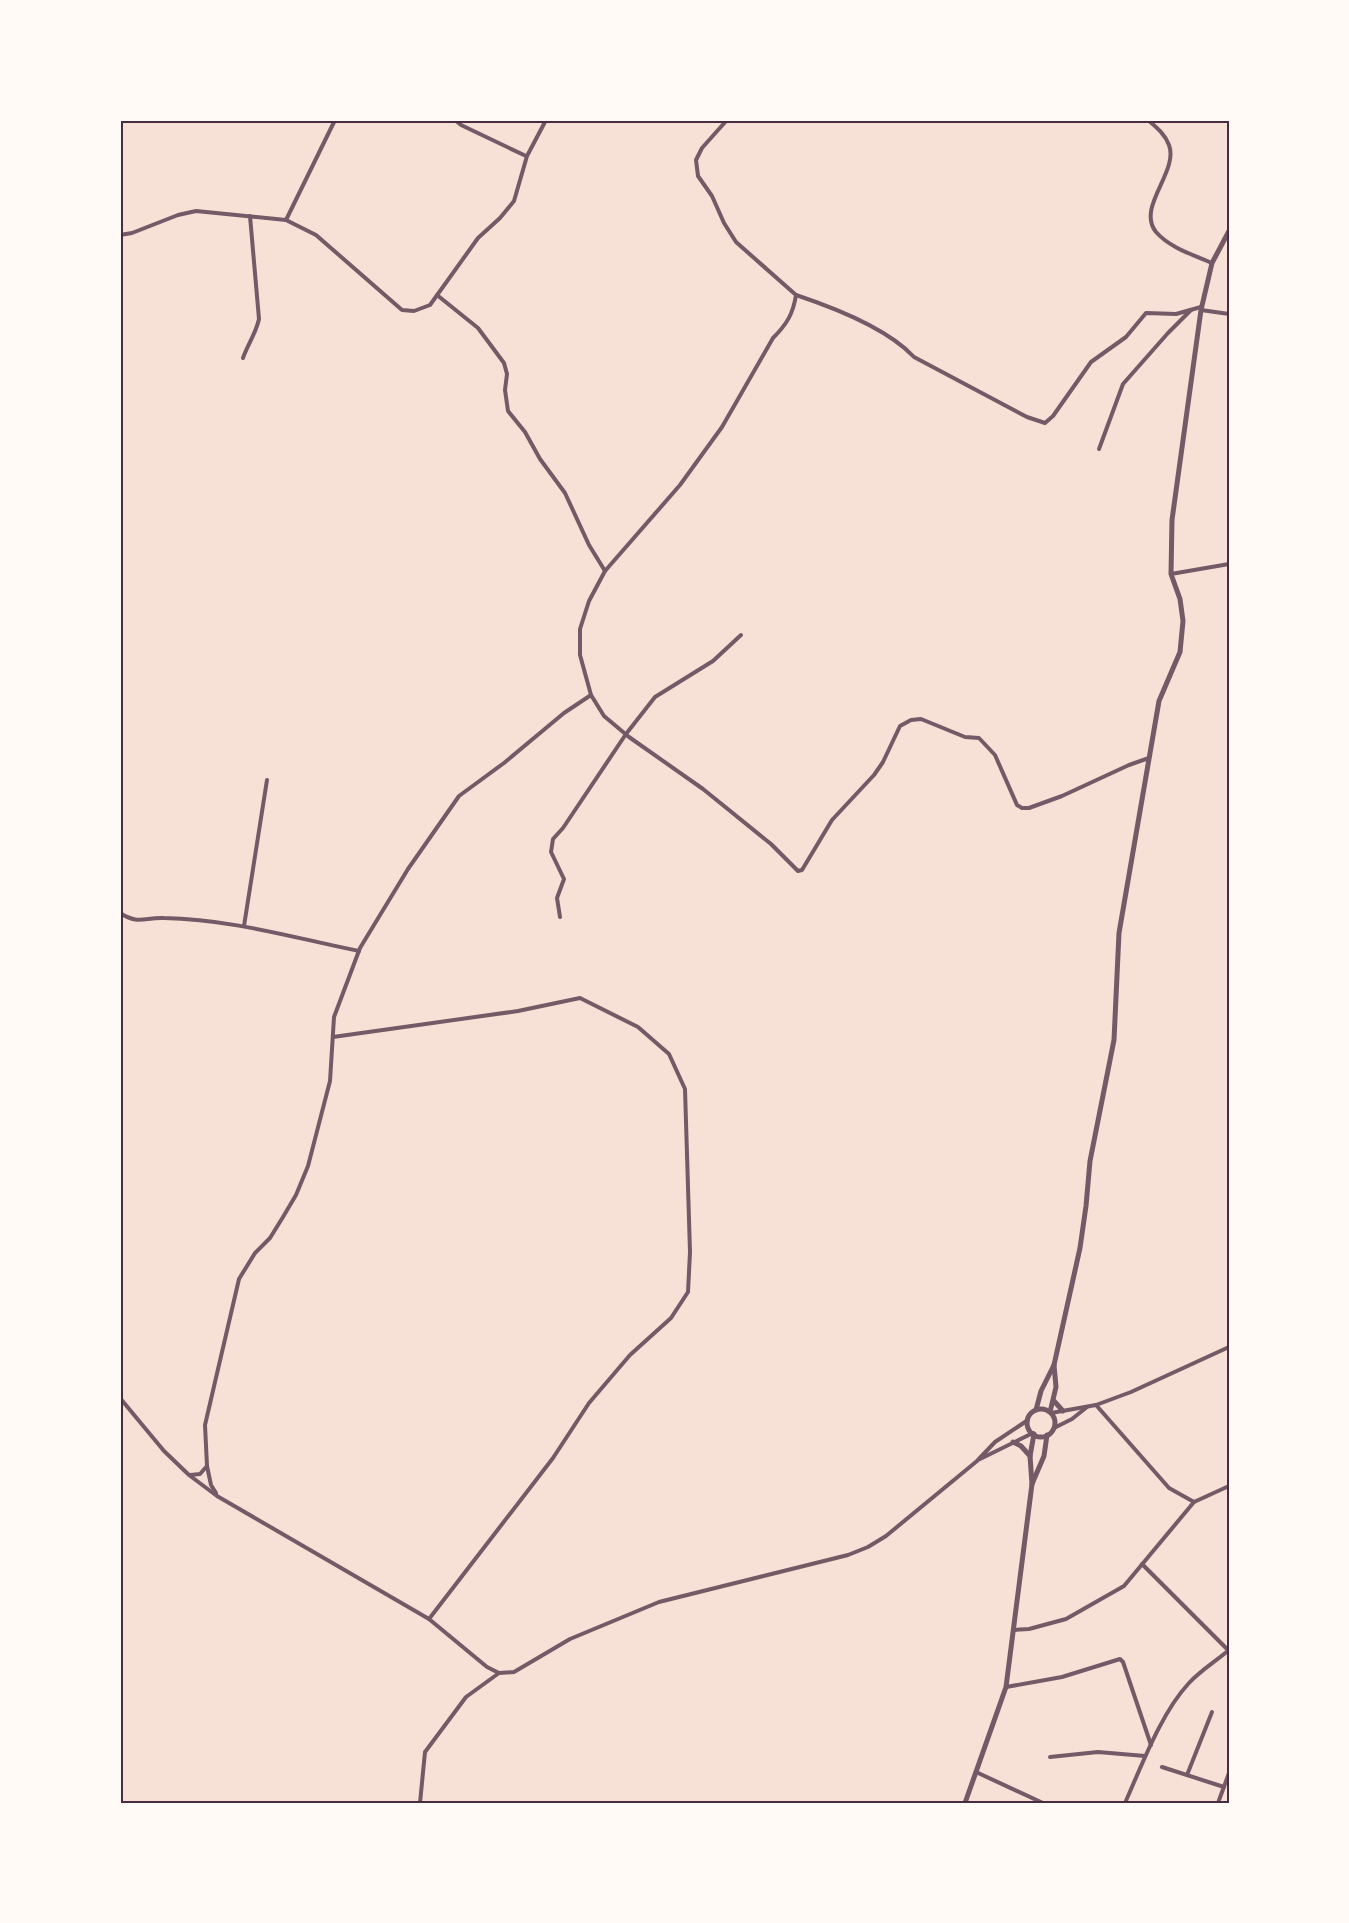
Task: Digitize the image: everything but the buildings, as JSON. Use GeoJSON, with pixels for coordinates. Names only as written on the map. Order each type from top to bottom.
{"type":"FeatureCollection","features":[{"type":"Feature","properties":{"kind":"street"},"geometry":{"type":"LineString","coordinates":[[286,220],[335,120]]}},
{"type":"Feature","properties":{"kind":"street"},"geometry":{"type":"LineString","coordinates":[[454,120],[526,156]]}},
{"type":"Feature","properties":{"kind":"street"},"geometry":{"type":"LineString","coordinates":[[120,235],[132,233],[177,215],[196,211],[286,220],[316,235],[402,310],[414,310],[430,305],[478,238],[500,218],[514,201],[526,156],[546,120]]}},
{"type":"Feature","properties":{"kind":"street"},"geometry":{"type":"LineString","coordinates":[[727,120],[702,148],[696,160],[698,176],[712,196],[724,223],[736,242],[796,295],[822,304],[903,345],[914,357],[1027,417],[1045,423],[1053,416],[1091,362],[1126,337],[1146,313],[1176,314],[1202,308],[1229,314]]}},
{"type":"Feature","properties":{"kind":"street"},"geometry":{"type":"LineString","coordinates":[[1148,120],[1163,135],[1170,147],[1167,170],[1149,215],[1151,225],[1164,240],[1212,263]]}},
{"type":"Feature","properties":{"kind":"street"},"geometry":{"type":"LineString","coordinates":[[243,358],[257,330],[259,318],[250,216]]}},
{"type":"Feature","properties":{"kind":"street"},"geometry":{"type":"LineString","coordinates":[[120,1398],[164,1451],[189,1475],[218,1497],[429,1619],[487,1667],[499,1673],[514,1672],[570,1639],[659,1602],[848,1555],[868,1547],[886,1536],[977,1461],[1005,1433],[1028,1420],[1036,1410],[1041,1391],[1054,1365],[1080,1248],[1090,1161],[1114,1040],[1119,933],[1159,701],[1180,652],[1183,621],[1180,599],[1171,574],[1172,520],[1202,308],[1212,263],[1229,231]]}},
{"type":"Feature","properties":{"kind":"street"},"geometry":{"type":"LineString","coordinates":[[437,295],[478,328],[504,363],[507,374],[505,390],[508,411],[525,432],[540,459],[565,493],[589,545],[605,571]]}},
{"type":"Feature","properties":{"kind":"street"},"geometry":{"type":"LineString","coordinates":[[796,295],[793,312],[784,327],[773,338],[722,427],[680,484],[605,571],[589,601],[580,629],[579,655],[591,695],[604,716],[703,789],[771,844],[798,871],[802,870],[832,820],[874,775],[883,762],[900,726],[911,720],[921,719],[965,737],[979,738],[995,755],[1017,805],[1022,808],[1029,808],[1062,796],[1149,758]]}},
{"type":"Feature","properties":{"kind":"street"},"geometry":{"type":"LineString","coordinates":[[1099,449],[1123,384],[1191,310]]}},
{"type":"Feature","properties":{"kind":"street"},"geometry":{"type":"LineString","coordinates":[[1171,574],[1229,564]]}},
{"type":"Feature","properties":{"kind":"street"},"geometry":{"type":"LineString","coordinates":[[560,916],[557,898],[564,879],[551,852],[553,839],[654,697],[713,660],[741,635]]}},
{"type":"Feature","properties":{"kind":"street"},"geometry":{"type":"LineString","coordinates":[[218,1497],[211,1485],[207,1466],[205,1425],[239,1279],[255,1253],[270,1238],[284,1217],[308,1166],[330,1081],[334,1017],[359,951],[408,869],[459,796],[504,763],[564,713],[591,695]]}},
{"type":"Feature","properties":{"kind":"street"},"geometry":{"type":"LineString","coordinates":[[244,926],[267,780]]}},
{"type":"Feature","properties":{"kind":"street"},"geometry":{"type":"LineString","coordinates":[[120,913],[139,921],[162,918],[244,926],[359,951]]}},
{"type":"Feature","properties":{"kind":"street"},"geometry":{"type":"LineString","coordinates":[[333,1037],[518,1011],[580,998],[638,1027],[669,1054],[685,1089],[690,1252],[688,1292],[671,1318],[630,1355],[589,1403],[553,1458],[429,1619]]}},
{"type":"Feature","properties":{"kind":"street"},"geometry":{"type":"LineString","coordinates":[[1051,1413],[1096,1405],[1131,1392],[1229,1347]]}},
{"type":"Feature","properties":{"kind":"street"},"geometry":{"type":"LineString","coordinates":[[1051,1413],[1056,1387],[1054,1365]]}},
{"type":"Feature","properties":{"kind":"street"},"geometry":{"type":"LineString","coordinates":[[1054,1401],[1062,1411]]}},
{"type":"Feature","properties":{"kind":"street"},"geometry":{"type":"LineString","coordinates":[[1096,1405],[1169,1488],[1194,1502]]}},
{"type":"Feature","properties":{"kind":"street"},"geometry":{"type":"LineString","coordinates":[[1032,1484],[1044,1456],[1047,1435],[1054,1428],[1072,1419],[1088,1407]]}},
{"type":"Feature","properties":{"kind":"street"},"geometry":{"type":"LineString","coordinates":[[1036,1410],[1044,1409],[1051,1413],[1055,1421],[1054,1428]]}},
{"type":"Feature","properties":{"kind":"street"},"geometry":{"type":"LineString","coordinates":[[1028,1420],[1029,1428],[1034,1434]]}},
{"type":"Feature","properties":{"kind":"street"},"geometry":{"type":"LineString","coordinates":[[977,1461],[1034,1434],[1047,1435]]}},
{"type":"Feature","properties":{"kind":"street"},"geometry":{"type":"LineString","coordinates":[[964,1803],[1006,1687],[1032,1484],[1030,1456],[1034,1434]]}},
{"type":"Feature","properties":{"kind":"street"},"geometry":{"type":"LineString","coordinates":[[1013,1442],[1030,1456]]}},
{"type":"Feature","properties":{"kind":"street"},"geometry":{"type":"LineString","coordinates":[[189,1475],[200,1474],[207,1466]]}},
{"type":"Feature","properties":{"kind":"street"},"geometry":{"type":"LineString","coordinates":[[1014,1630],[1029,1629],[1066,1619],[1124,1586],[1194,1502],[1229,1486]]}},
{"type":"Feature","properties":{"kind":"street"},"geometry":{"type":"LineString","coordinates":[[1125,1803],[1145,1756],[1175,1701],[1190,1682],[1229,1651],[1142,1564]]}},
{"type":"Feature","properties":{"kind":"street"},"geometry":{"type":"LineString","coordinates":[[1006,1687],[1062,1677],[1120,1659],[1123,1662],[1151,1745]]}},
{"type":"Feature","properties":{"kind":"street"},"geometry":{"type":"LineString","coordinates":[[420,1803],[425,1752],[466,1697],[499,1673]]}},
{"type":"Feature","properties":{"kind":"street"},"geometry":{"type":"LineString","coordinates":[[1188,1775],[1212,1712]]}},
{"type":"Feature","properties":{"kind":"street"},"geometry":{"type":"LineString","coordinates":[[1050,1757],[1098,1752],[1145,1756]]}},
{"type":"Feature","properties":{"kind":"street"},"geometry":{"type":"LineString","coordinates":[[1162,1767],[1224,1787]]}},
{"type":"Feature","properties":{"kind":"street"},"geometry":{"type":"LineString","coordinates":[[976,1772],[1043,1803]]}},
{"type":"Feature","properties":{"kind":"street"},"geometry":{"type":"LineString","coordinates":[[1218,1803],[1229,1773]]}}]}
